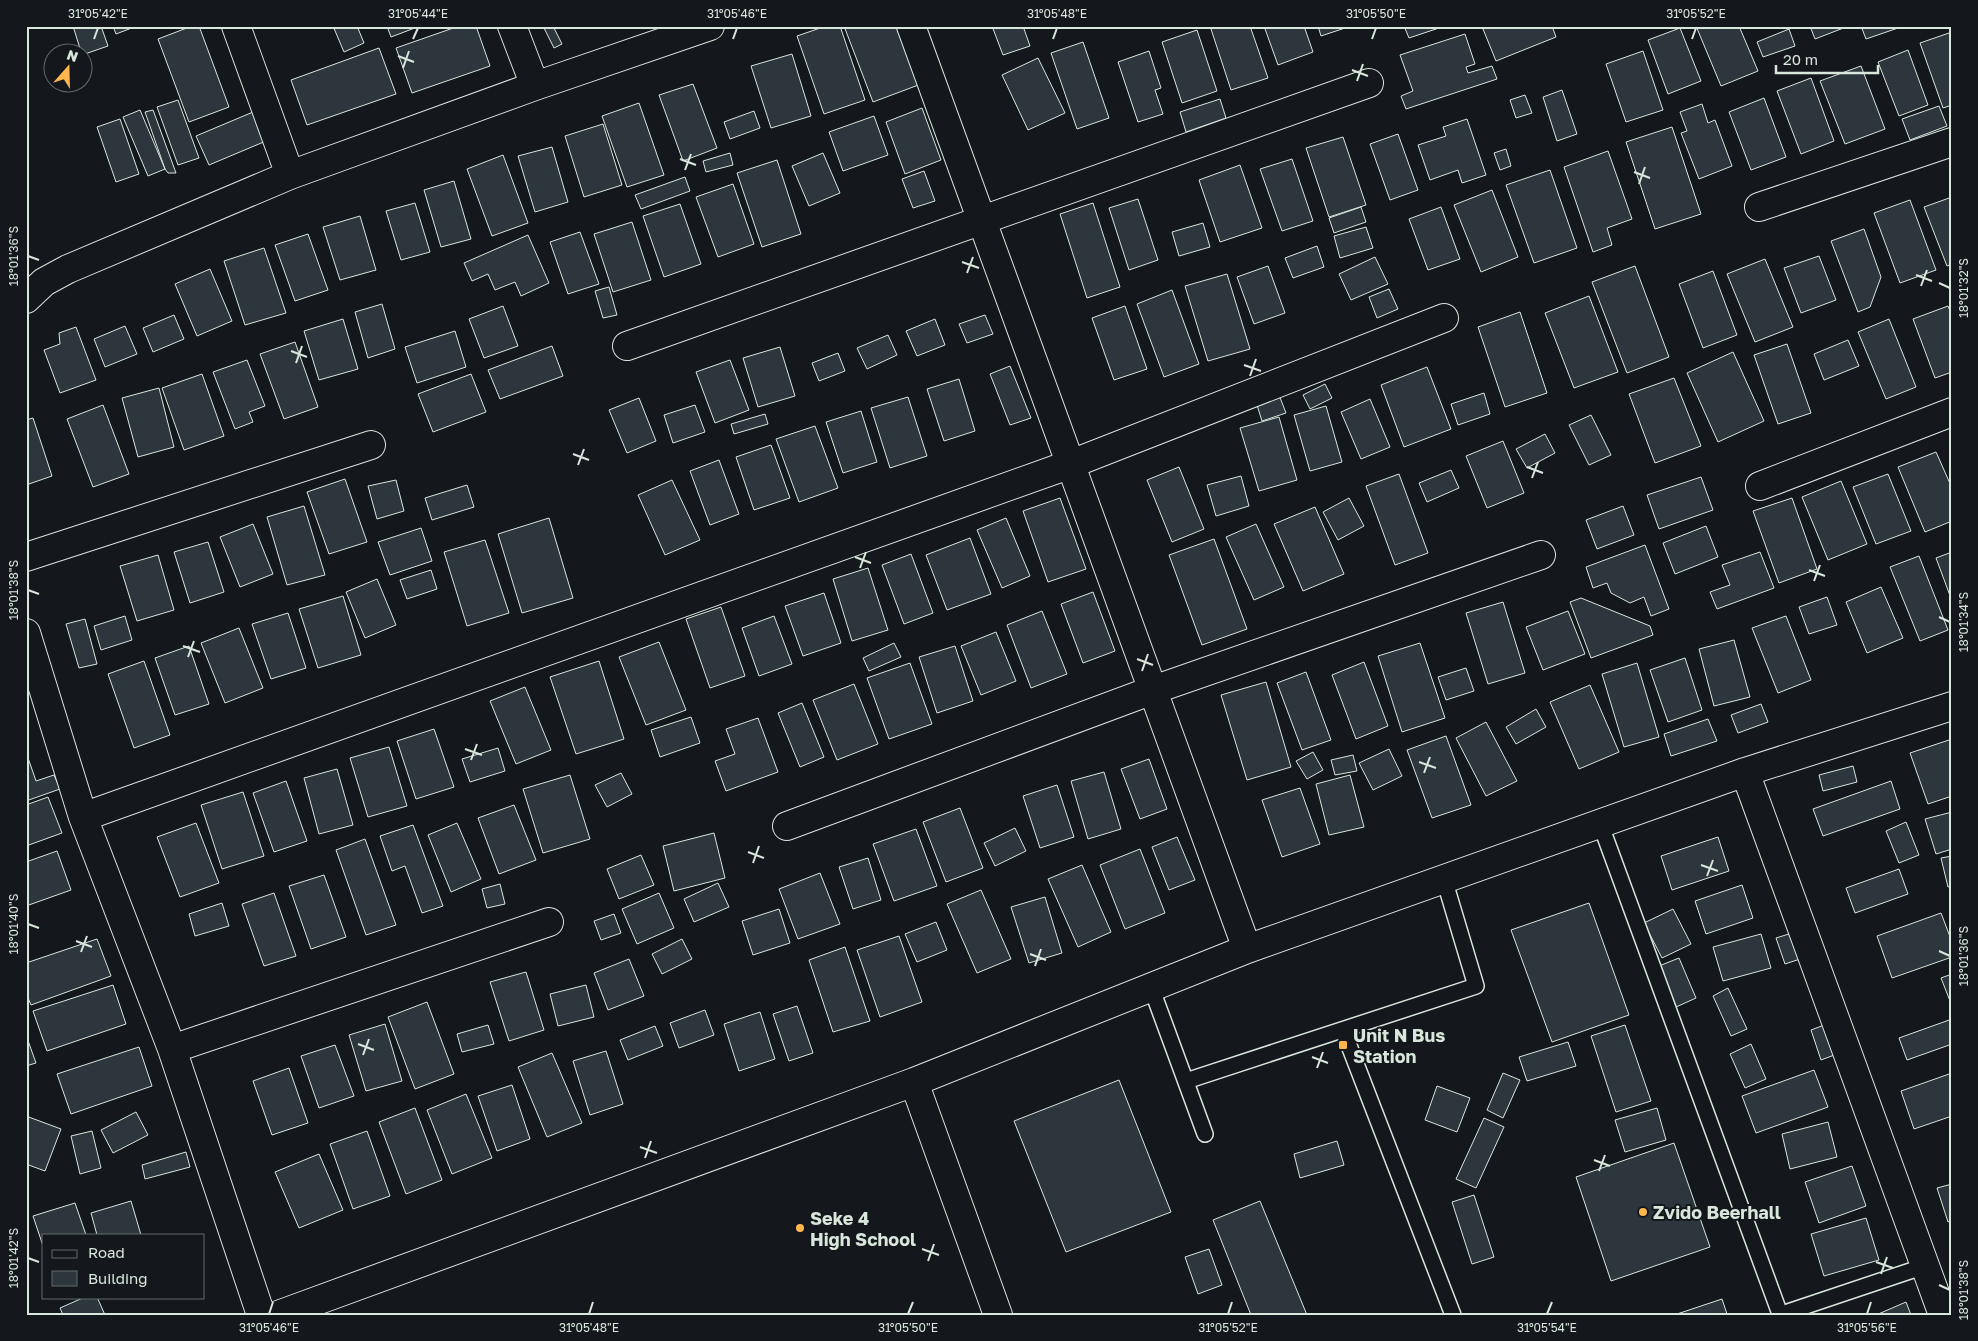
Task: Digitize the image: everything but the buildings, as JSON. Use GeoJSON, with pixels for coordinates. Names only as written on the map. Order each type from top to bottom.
{"type":"FeatureCollection","features":[{"type":"Feature","properties":{"kind":"street"},"geometry":{"type":"LineString","coordinates":[[236,26],[290,175]]}},
{"type":"Feature","properties":{"kind":"street"},"geometry":{"type":"LineString","coordinates":[[512,26],[535,86]]}},
{"type":"Feature","properties":{"kind":"street"},"geometry":{"type":"LineString","coordinates":[[26,299],[44,282],[68,269],[290,175],[535,86],[710,26]]}},
{"type":"Feature","properties":{"kind":"street"},"geometry":{"type":"LineString","coordinates":[[911,26],[1247,949]]}},
{"type":"Feature","properties":{"kind":"street"},"geometry":{"type":"LineString","coordinates":[[626,346],[1369,83]]}},
{"type":"Feature","properties":{"kind":"street"},"geometry":{"type":"LineString","coordinates":[[1759,207],[1952,142]]}},
{"type":"Feature","properties":{"kind":"street"},"geometry":{"type":"LineString","coordinates":[[83,817],[1071,464],[1444,318]]}},
{"type":"Feature","properties":{"kind":"street"},"geometry":{"type":"LineString","coordinates":[[1760,486],[1952,412]]}},
{"type":"Feature","properties":{"kind":"street"},"geometry":{"type":"LineString","coordinates":[[26,557],[371,445]]}},
{"type":"Feature","properties":{"kind":"street"},"geometry":{"type":"LineString","coordinates":[[787,826],[1153,690],[1541,555]]}},
{"type":"Feature","properties":{"kind":"street"},"geometry":{"type":"LineString","coordinates":[[26,633],[31,663],[83,817],[172,1049],[261,1315]]}},
{"type":"Feature","properties":{"kind":"street"},"geometry":{"type":"LineString","coordinates":[[278,1315],[914,1082],[1247,949],[1745,772],[1952,706]]}},
{"type":"Feature","properties":{"kind":"street"},"geometry":{"type":"LineString","coordinates":[[1745,772],[1943,1315]]}},
{"type":"Feature","properties":{"kind":"street"},"geometry":{"type":"LineString","coordinates":[[172,1049],[549,922]]}},
{"type":"Feature","properties":{"kind":"street"},"geometry":{"type":"LineString","coordinates":[[914,1082],[998,1315]]}},
{"type":"Feature","properties":{"kind":"lane"},"geometry":{"type":"LineString","coordinates":[[1600,823],[1779,1315],[1925,1266]]}},
{"type":"Feature","properties":{"kind":"lane"},"geometry":{"type":"LineString","coordinates":[[1186,1081],[1476,986],[1444,879]]}},
{"type":"Feature","properties":{"kind":"lane"},"geometry":{"type":"LineString","coordinates":[[1151,987],[1205,1134]]}},
{"type":"Feature","properties":{"kind":"lane"},"geometry":{"type":"LineString","coordinates":[[1342,1030],[1453,1315]]}},
{"type":"Feature","properties":{"kind":"place","name":"Unit N Bus Station"},"geometry":{"type":"Point","coordinates":[1343,1045]}},
{"type":"Feature","properties":{"kind":"place","name":"Zvido Beerhall"},"geometry":{"type":"Point","coordinates":[1643,1212]}},
{"type":"Feature","properties":{"kind":"place","name":"Seke 4 High School"},"geometry":{"type":"Point","coordinates":[800,1228]}}]}
